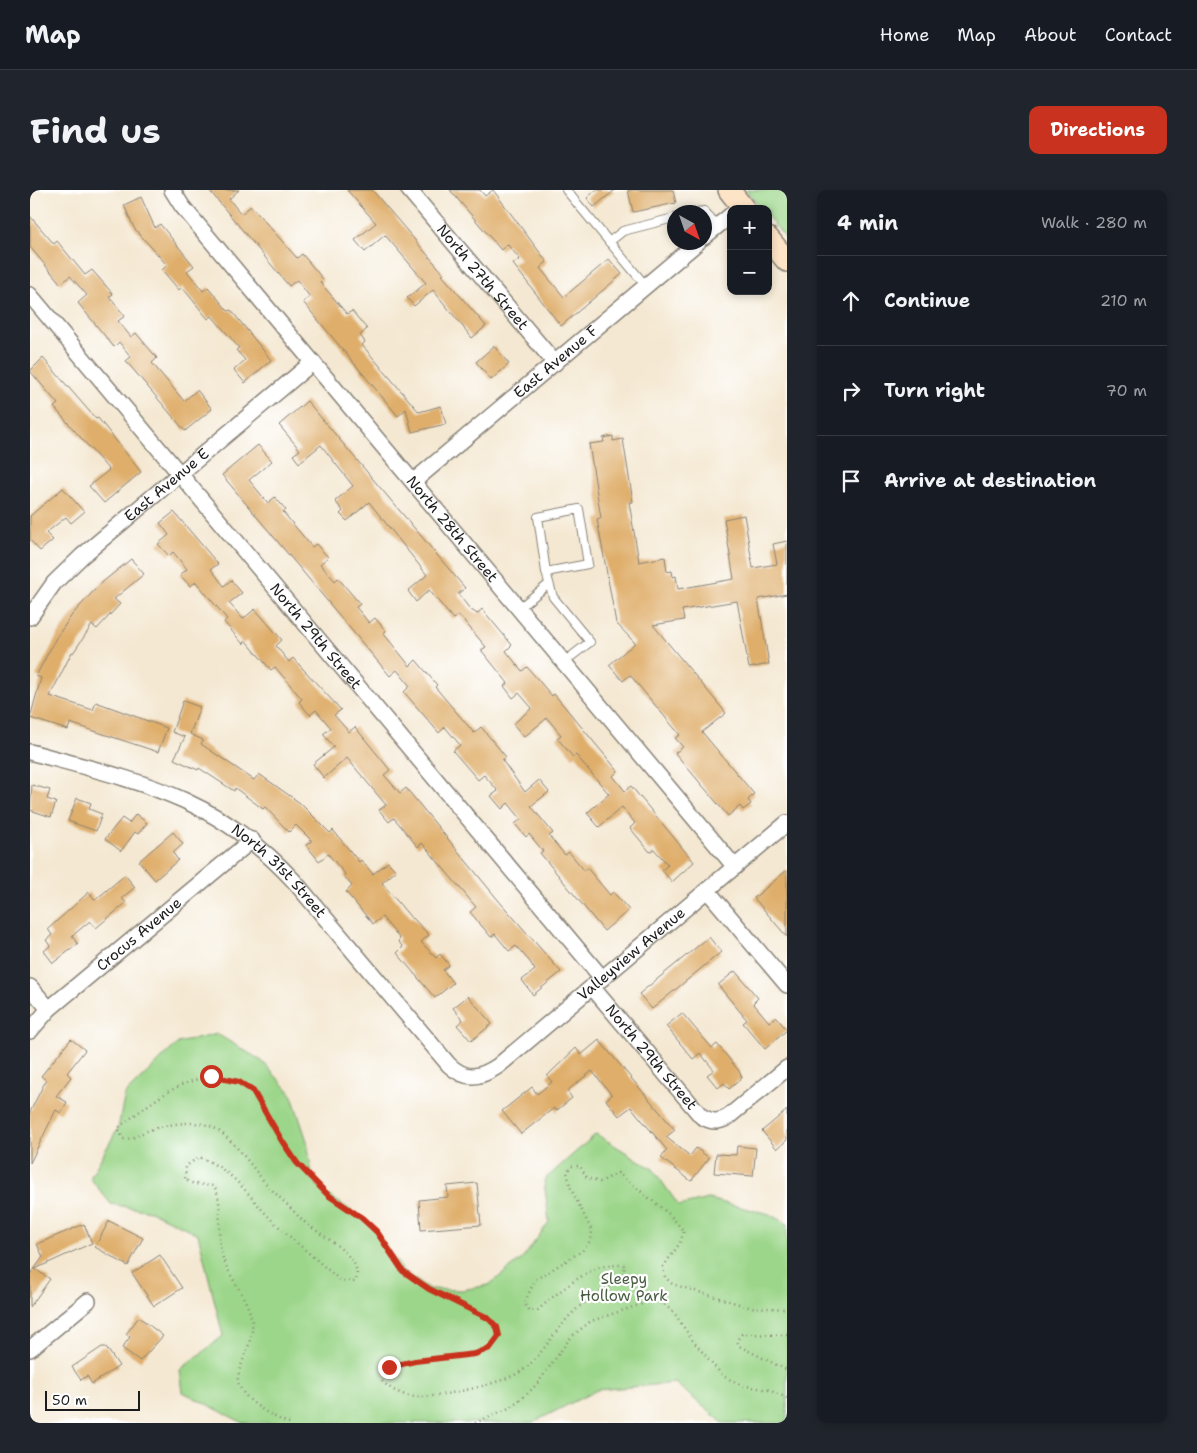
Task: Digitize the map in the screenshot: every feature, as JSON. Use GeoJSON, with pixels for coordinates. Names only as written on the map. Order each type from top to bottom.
{"type":"FeatureCollection","features":[{"type":"Feature","properties":{"kind":"street","name":"North 28th Street"},"geometry":{"type":"LineString","coordinates":[[172,190],[182,206],[735,867]]}},
{"type":"Feature","properties":{"kind":"street","name":"North 27th Street"},"geometry":{"type":"LineString","coordinates":[[410,190],[555,363]]}},
{"type":"Feature","properties":{"kind":"street"},"geometry":{"type":"LineString","coordinates":[[712,231],[727,217]]}},
{"type":"Feature","properties":{"kind":"street"},"geometry":{"type":"LineString","coordinates":[[772,243],[787,261]]}},
{"type":"Feature","properties":{"kind":"street","name":"East Avenue F"},"geometry":{"type":"LineString","coordinates":[[414,481],[689,250]]}},
{"type":"Feature","properties":{"kind":"street","name":"North 29th Street"},"geometry":{"type":"LineString","coordinates":[[30,294],[597,982],[702,1116],[715,1122],[728,1117],[787,1068]]}},
{"type":"Feature","properties":{"kind":"street","name":"East Avenue E"},"geometry":{"type":"LineString","coordinates":[[30,616],[67,570],[313,362]]}},
{"type":"Feature","properties":{"kind":"street","name":"North 31st Street"},"geometry":{"type":"LineString","coordinates":[[30,752],[122,777],[177,796],[223,820],[252,840],[294,882],[449,1065],[455,1071],[470,1077]]}},
{"type":"Feature","properties":{"kind":"street","name":"Valleyview Avenue"},"geometry":{"type":"LineString","coordinates":[[470,1077],[480,1076],[498,1066],[787,823]]}},
{"type":"Feature","properties":{"kind":"street","name":"Crocus Avenue"},"geometry":{"type":"LineString","coordinates":[[30,1031],[49,1009],[252,840]]}},
{"type":"Feature","properties":{"kind":"street"},"geometry":{"type":"LineString","coordinates":[[707,890],[787,985]]}},
{"type":"Feature","properties":{"kind":"street"},"geometry":{"type":"LineString","coordinates":[[30,987],[49,1009]]}},
{"type":"Feature","properties":{"kind":"street"},"geometry":{"type":"LineString","coordinates":[[30,1349],[88,1301]]}},
{"type":"Feature","properties":{"kind":"lane"},"geometry":{"type":"LineString","coordinates":[[566,190],[646,286]]}},
{"type":"Feature","properties":{"kind":"lane"},"geometry":{"type":"LineString","coordinates":[[609,242],[623,231],[667,220]]}},
{"type":"Feature","properties":{"kind":"lane"},"geometry":{"type":"LineString","coordinates":[[712,220],[718,226]]}},
{"type":"Feature","properties":{"kind":"lane"},"geometry":{"type":"LineString","coordinates":[[546,572],[588,564],[578,509],[538,517],[546,572],[553,597],[590,642],[564,662]]}},
{"type":"Feature","properties":{"kind":"lane"},"geometry":{"type":"LineString","coordinates":[[519,608],[549,584]]}},
{"type":"Feature","properties":{"kind":"path"},"geometry":{"type":"LineString","coordinates":[[289,1423],[257,1407],[239,1386],[238,1378],[252,1336],[252,1321],[248,1306],[224,1260],[220,1246],[219,1196],[214,1186],[194,1184],[185,1180],[186,1166],[199,1157],[226,1170],[242,1185],[275,1224],[342,1281],[355,1282],[358,1274],[356,1266],[347,1253],[306,1223],[267,1185],[233,1142],[209,1125],[191,1122],[147,1131],[133,1140],[123,1140],[118,1128],[146,1107],[191,1080],[211,1076],[239,1082],[253,1091],[297,1163],[328,1195],[362,1218],[377,1232],[403,1271],[429,1289],[488,1318],[497,1327],[499,1336],[490,1348],[475,1354],[415,1361],[389,1367],[382,1382],[391,1390],[415,1397],[439,1395],[501,1381],[522,1371],[542,1352],[566,1320],[579,1307],[623,1277],[625,1265],[610,1265],[595,1269],[538,1310],[530,1311],[524,1304],[535,1280],[582,1251],[590,1240],[592,1231],[571,1189],[567,1172],[571,1166],[580,1166],[587,1178],[600,1182],[618,1173],[669,1214],[684,1231],[680,1243],[663,1267],[665,1277],[672,1284],[748,1307],[787,1309]]}},
{"type":"Feature","properties":{"kind":"path"},"geometry":{"type":"LineString","coordinates":[[475,1423],[506,1409],[525,1396],[537,1384],[571,1337],[591,1321],[651,1301],[664,1304],[675,1314],[693,1341],[723,1376],[741,1385],[769,1390],[787,1398]]}},
{"type":"Feature","properties":{"kind":"path"},"geometry":{"type":"LineString","coordinates":[[787,1335],[742,1334],[737,1340],[739,1346],[750,1354],[787,1370]]}},
{"type":"Feature","properties":{"kind":"green space"},"geometry":{"type":"Polygon","coordinates":[[[746,190],[787,190],[787,240],[772,222],[772,205],[758,205],[746,190]]]}},
{"type":"Feature","properties":{"kind":"green space","name":"Sleepy Hollow Park"},"geometry":{"type":"Polygon","coordinates":[[[217,1034],[262,1061],[291,1093],[307,1141],[313,1180],[328,1195],[362,1218],[377,1232],[403,1271],[429,1289],[462,1290],[489,1285],[523,1258],[549,1222],[544,1180],[596,1134],[653,1169],[679,1206],[708,1199],[769,1214],[787,1224],[787,1423],[723,1423],[675,1383],[597,1390],[532,1423],[243,1423],[183,1392],[180,1370],[223,1336],[198,1234],[150,1211],[111,1204],[90,1178],[118,1128],[125,1094],[178,1043],[217,1034]]]}},
{"type":"Feature","properties":{"kind":"building"},"geometry":{"type":"Polygon","coordinates":[[[209,190],[239,190],[229,199],[241,214],[251,206],[297,258],[302,254],[323,279],[320,282],[347,314],[352,311],[367,329],[360,335],[365,342],[362,345],[419,412],[441,406],[446,424],[412,432],[406,409],[398,416],[303,302],[310,297],[297,280],[289,286],[209,190]]]}},
{"type":"Feature","properties":{"kind":"building"},"geometry":{"type":"Polygon","coordinates":[[[347,190],[372,190],[486,326],[472,338],[433,290],[414,306],[407,298],[426,283],[385,235],[365,252],[355,240],[376,223],[347,190]]]}},
{"type":"Feature","properties":{"kind":"building"},"geometry":{"type":"Polygon","coordinates":[[[450,190],[480,190],[485,196],[493,190],[547,262],[540,268],[564,297],[609,259],[622,274],[561,326],[513,264],[520,259],[507,244],[501,250],[450,190]]]}},
{"type":"Feature","properties":{"kind":"building"},"geometry":{"type":"Polygon","coordinates":[[[596,190],[615,190],[594,207],[587,198],[596,190]]]}},
{"type":"Feature","properties":{"kind":"building"},"geometry":{"type":"Polygon","coordinates":[[[628,190],[673,190],[676,203],[633,212],[628,190]]]}},
{"type":"Feature","properties":{"kind":"building"},"geometry":{"type":"Polygon","coordinates":[[[141,197],[155,228],[160,224],[194,266],[187,271],[203,291],[208,287],[228,311],[231,310],[271,360],[245,383],[234,370],[245,360],[236,350],[239,348],[212,316],[208,319],[182,287],[179,290],[162,270],[167,265],[134,228],[124,205],[141,197]]]}},
{"type":"Feature","properties":{"kind":"building"},"geometry":{"type":"Polygon","coordinates":[[[30,216],[54,244],[57,241],[85,275],[92,270],[113,294],[109,297],[125,316],[118,321],[131,337],[136,333],[157,358],[152,363],[184,401],[197,390],[212,409],[185,431],[126,361],[131,357],[119,342],[114,347],[78,303],[87,295],[70,276],[61,284],[30,247],[30,216]]]}},
{"type":"Feature","properties":{"kind":"building"},"geometry":{"type":"Polygon","coordinates":[[[494,346],[509,364],[491,380],[476,362],[494,346]]]}},
{"type":"Feature","properties":{"kind":"building"},"geometry":{"type":"Polygon","coordinates":[[[43,358],[96,419],[98,418],[141,472],[104,503],[89,486],[109,470],[54,407],[58,404],[30,371],[43,358]]]}},
{"type":"Feature","properties":{"kind":"building"},"geometry":{"type":"Polygon","coordinates":[[[307,401],[465,588],[458,594],[470,609],[477,614],[482,609],[512,645],[506,651],[522,671],[527,667],[552,696],[554,694],[618,771],[613,776],[625,791],[631,786],[694,862],[672,882],[662,870],[668,865],[654,849],[650,852],[630,828],[635,823],[622,807],[599,827],[587,813],[609,794],[576,755],[573,757],[557,738],[561,735],[547,718],[524,737],[513,724],[532,708],[519,693],[513,698],[504,686],[508,683],[481,650],[486,647],[459,615],[453,619],[429,590],[416,602],[408,591],[427,575],[369,502],[347,521],[340,514],[343,511],[335,501],[353,486],[321,445],[299,463],[293,455],[300,450],[279,425],[307,401]]]}},
{"type":"Feature","properties":{"kind":"building"},"geometry":{"type":"Polygon","coordinates":[[[613,436],[613,441],[623,439],[633,502],[629,502],[639,562],[665,557],[667,572],[672,571],[673,577],[676,576],[678,589],[734,579],[724,519],[744,515],[753,568],[777,564],[773,544],[787,541],[787,594],[758,599],[769,664],[749,668],[737,601],[682,610],[684,620],[653,625],[726,713],[702,732],[754,794],[748,800],[751,804],[743,810],[740,806],[728,816],[675,753],[683,747],[675,738],[680,735],[630,675],[623,681],[609,665],[635,643],[616,623],[597,519],[601,518],[589,444],[604,442],[603,438],[613,436]]]}},
{"type":"Feature","properties":{"kind":"building"},"geometry":{"type":"Polygon","coordinates":[[[258,445],[272,461],[249,480],[268,503],[275,497],[286,510],[283,512],[312,547],[316,544],[328,557],[320,564],[335,581],[338,578],[360,604],[356,607],[369,623],[375,618],[386,631],[383,633],[410,666],[416,660],[437,685],[435,687],[474,733],[481,727],[506,757],[502,760],[525,792],[539,780],[549,792],[531,806],[553,833],[549,836],[565,855],[569,852],[584,870],[587,868],[610,895],[613,892],[629,910],[604,931],[540,853],[543,851],[529,834],[526,837],[515,824],[521,819],[508,803],[502,809],[491,796],[498,791],[484,775],[478,780],[453,751],[460,745],[445,727],[439,733],[404,692],[410,686],[397,670],[390,676],[222,475],[258,445]]]}},
{"type":"Feature","properties":{"kind":"building"},"geometry":{"type":"Polygon","coordinates":[[[63,488],[84,512],[71,523],[66,517],[46,533],[53,540],[40,551],[30,540],[30,516],[63,488]]]}},
{"type":"Feature","properties":{"kind":"building"},"geometry":{"type":"Polygon","coordinates":[[[174,512],[218,564],[211,569],[224,586],[231,580],[242,593],[229,603],[243,619],[255,609],[282,640],[276,646],[289,662],[293,658],[341,710],[334,715],[349,732],[355,727],[390,770],[384,775],[400,793],[406,788],[499,901],[561,972],[533,995],[522,980],[535,970],[530,962],[516,946],[509,951],[495,934],[491,937],[470,912],[476,907],[422,843],[418,847],[394,818],[389,822],[379,810],[386,805],[347,758],[324,778],[313,764],[334,747],[323,734],[331,728],[316,710],[310,715],[299,702],[302,699],[275,667],[271,670],[246,641],[243,644],[224,622],[227,619],[196,582],[190,586],[180,575],[187,569],[173,552],[169,556],[158,544],[169,535],[160,523],[174,512]]]}},
{"type":"Feature","properties":{"kind":"building"},"geometry":{"type":"Polygon","coordinates":[[[131,559],[144,574],[114,599],[120,604],[97,629],[92,625],[72,652],[50,696],[93,710],[96,702],[167,728],[158,752],[70,723],[68,730],[30,718],[41,678],[36,676],[56,638],[72,615],[99,585],[131,559]]]}},
{"type":"Feature","properties":{"kind":"building"},"geometry":{"type":"Polygon","coordinates":[[[183,701],[200,707],[190,734],[203,740],[201,744],[254,780],[259,774],[300,803],[330,833],[333,830],[359,862],[361,860],[373,874],[388,862],[396,871],[382,883],[412,919],[429,935],[421,942],[436,958],[440,954],[449,965],[443,970],[453,983],[435,998],[397,953],[403,947],[398,941],[400,939],[382,917],[373,924],[346,892],[352,886],[344,876],[345,874],[328,854],[319,861],[306,845],[312,841],[296,825],[289,832],[265,807],[263,809],[235,788],[234,791],[199,768],[198,770],[174,759],[185,737],[172,732],[183,701]]]}},
{"type":"Feature","properties":{"kind":"building"},"geometry":{"type":"Polygon","coordinates":[[[32,785],[50,790],[47,799],[56,802],[51,817],[30,810],[32,785]]]}},
{"type":"Feature","properties":{"kind":"building"},"geometry":{"type":"Polygon","coordinates":[[[77,798],[91,803],[89,809],[102,814],[96,831],[68,821],[77,798]]]}},
{"type":"Feature","properties":{"kind":"building"},"geometry":{"type":"Polygon","coordinates":[[[136,814],[147,823],[138,834],[135,832],[121,851],[105,839],[122,818],[129,823],[136,814]]]}},
{"type":"Feature","properties":{"kind":"building"},"geometry":{"type":"Polygon","coordinates":[[[173,832],[183,844],[173,853],[178,860],[155,880],[139,861],[173,832]]]}},
{"type":"Feature","properties":{"kind":"building"},"geometry":{"type":"Polygon","coordinates":[[[787,870],[787,937],[754,898],[787,870]]]}},
{"type":"Feature","properties":{"kind":"building"},"geometry":{"type":"Polygon","coordinates":[[[125,875],[135,887],[122,898],[126,903],[96,928],[90,921],[72,936],[78,944],[53,963],[44,951],[50,946],[46,940],[52,935],[48,929],[89,892],[95,900],[125,875]]]}},
{"type":"Feature","properties":{"kind":"building"},"geometry":{"type":"Polygon","coordinates":[[[709,937],[721,952],[652,1009],[639,994],[709,937]]]}},
{"type":"Feature","properties":{"kind":"building"},"geometry":{"type":"Polygon","coordinates":[[[735,971],[758,998],[753,1003],[769,1022],[776,1017],[787,1030],[765,1049],[743,1023],[747,1020],[718,985],[735,971]]]}},
{"type":"Feature","properties":{"kind":"building"},"geometry":{"type":"Polygon","coordinates":[[[468,996],[492,1024],[471,1041],[457,1025],[463,1020],[453,1008],[468,996]]]}},
{"type":"Feature","properties":{"kind":"building"},"geometry":{"type":"Polygon","coordinates":[[[682,1013],[712,1048],[717,1044],[739,1071],[742,1078],[729,1089],[724,1083],[718,1088],[707,1075],[714,1070],[700,1053],[693,1059],[666,1026],[682,1013]]]}},
{"type":"Feature","properties":{"kind":"building"},"geometry":{"type":"Polygon","coordinates":[[[71,1039],[85,1050],[67,1073],[71,1077],[56,1096],[67,1102],[61,1113],[56,1110],[30,1163],[30,1112],[46,1080],[41,1076],[71,1039]]]}},
{"type":"Feature","properties":{"kind":"building"},"geometry":{"type":"Polygon","coordinates":[[[599,1040],[675,1130],[666,1137],[690,1156],[696,1148],[709,1158],[691,1181],[661,1158],[667,1150],[631,1107],[619,1116],[606,1100],[612,1095],[592,1071],[567,1091],[572,1098],[556,1111],[554,1108],[521,1134],[502,1111],[532,1087],[537,1094],[552,1082],[547,1076],[576,1048],[581,1055],[599,1040]]]}},
{"type":"Feature","properties":{"kind":"building"},"geometry":{"type":"Polygon","coordinates":[[[787,1110],[787,1140],[777,1149],[762,1131],[787,1110]]]}},
{"type":"Feature","properties":{"kind":"building"},"geometry":{"type":"Polygon","coordinates":[[[737,1146],[756,1148],[753,1176],[714,1173],[716,1154],[736,1155],[737,1146]]]}},
{"type":"Feature","properties":{"kind":"building"},"geometry":{"type":"Polygon","coordinates":[[[477,1183],[481,1225],[421,1230],[419,1200],[448,1197],[447,1186],[477,1183]]]}},
{"type":"Feature","properties":{"kind":"building"},"geometry":{"type":"Polygon","coordinates":[[[109,1221],[143,1238],[128,1266],[95,1247],[109,1221]]]}},
{"type":"Feature","properties":{"kind":"building"},"geometry":{"type":"Polygon","coordinates":[[[84,1224],[92,1243],[35,1269],[50,1279],[30,1307],[30,1275],[43,1257],[37,1244],[84,1224]]]}},
{"type":"Feature","properties":{"kind":"building"},"geometry":{"type":"Polygon","coordinates":[[[160,1255],[182,1288],[154,1306],[132,1273],[160,1255]]]}},
{"type":"Feature","properties":{"kind":"building"},"geometry":{"type":"Polygon","coordinates":[[[139,1317],[163,1336],[140,1361],[122,1348],[130,1337],[126,1334],[139,1317]]]}},
{"type":"Feature","properties":{"kind":"building"},"geometry":{"type":"Polygon","coordinates":[[[102,1347],[106,1347],[119,1366],[92,1384],[87,1376],[81,1380],[72,1367],[102,1347]]]}},
{"type":"Feature","properties":{"kind":"route"},"geometry":{"type":"LineString","coordinates":[[211,1076],[239,1082],[253,1091],[297,1163],[328,1195],[362,1218],[377,1232],[403,1271],[429,1289],[488,1318],[497,1327],[499,1336],[490,1348],[475,1354],[415,1361],[389,1367]]}}]}
